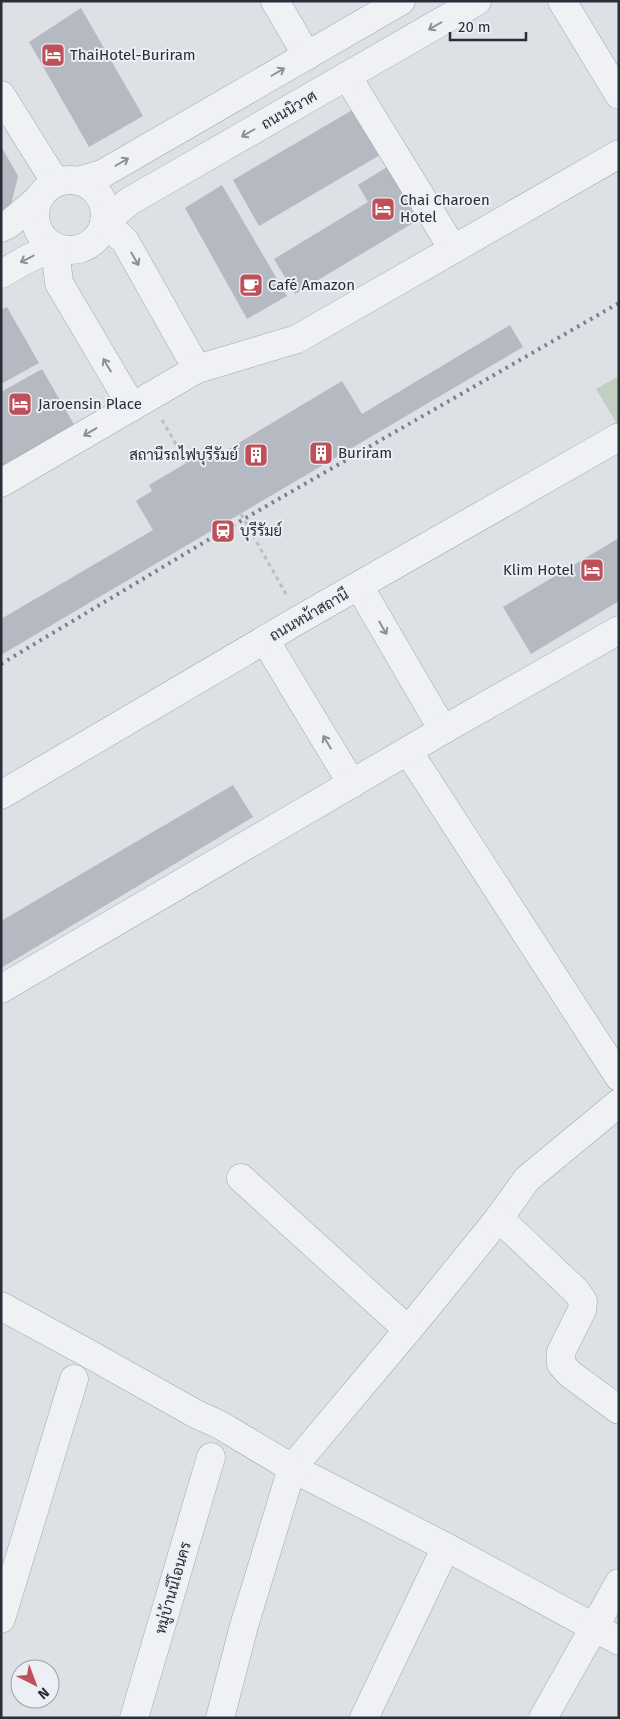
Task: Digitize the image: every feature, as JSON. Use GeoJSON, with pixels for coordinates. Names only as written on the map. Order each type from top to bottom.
{"type":"FeatureCollection","features":[{"type":"Feature","properties":{"kind":"street"},"geometry":{"type":"LineString","coordinates":[[275,1],[307,56]]}},
{"type":"Feature","properties":{"kind":"street"},"geometry":{"type":"LineString","coordinates":[[1,228],[57,187],[102,174],[401,1]]}},
{"type":"Feature","properties":{"kind":"street","name":"ถนนนิวาศ"},"geometry":{"type":"LineString","coordinates":[[104,222],[130,201],[477,1]]}},
{"type":"Feature","properties":{"kind":"street"},"geometry":{"type":"LineString","coordinates":[[562,1],[619,96]]}},
{"type":"Feature","properties":{"kind":"street"},"geometry":{"type":"LineString","coordinates":[[347,76],[453,249]]}},
{"type":"Feature","properties":{"kind":"street"},"geometry":{"type":"LineString","coordinates":[[1,95],[57,187]]}},
{"type":"Feature","properties":{"kind":"street"},"geometry":{"type":"LineString","coordinates":[[1,483],[197,369],[296,339],[619,154]]}},
{"type":"Feature","properties":{"kind":"street"},"geometry":{"type":"LineString","coordinates":[[88,185],[96,192],[103,206],[104,222],[101,232],[94,241],[75,250],[54,247],[45,241],[36,226],[35,209],[57,187],[88,185]]}},
{"type":"Feature","properties":{"kind":"street"},"geometry":{"type":"LineString","coordinates":[[104,222],[124,241],[197,369]]}},
{"type":"Feature","properties":{"kind":"street"},"geometry":{"type":"LineString","coordinates":[[1,274],[29,258],[54,247]]}},
{"type":"Feature","properties":{"kind":"street"},"geometry":{"type":"LineString","coordinates":[[54,247],[59,283],[132,407]]}},
{"type":"Feature","properties":{"kind":"street","name":"ถนนหน้าสถานี"},"geometry":{"type":"LineString","coordinates":[[1,795],[300,619],[619,437]]}},
{"type":"Feature","properties":{"kind":"street"},"geometry":{"type":"LineString","coordinates":[[359,586],[443,730]]}},
{"type":"Feature","properties":{"kind":"street"},"geometry":{"type":"LineString","coordinates":[[1,989],[443,730],[619,630]]}},
{"type":"Feature","properties":{"kind":"street"},"geometry":{"type":"LineString","coordinates":[[265,640],[352,784]]}},
{"type":"Feature","properties":{"kind":"street"},"geometry":{"type":"LineString","coordinates":[[408,751],[619,1077]]}},
{"type":"Feature","properties":{"kind":"street"},"geometry":{"type":"LineString","coordinates":[[220,1718],[244,1626],[292,1468],[408,1330],[499,1218],[527,1179],[619,1103]]}},
{"type":"Feature","properties":{"kind":"street"},"geometry":{"type":"LineString","coordinates":[[241,1178],[408,1330]]}},
{"type":"Feature","properties":{"kind":"street"},"geometry":{"type":"LineString","coordinates":[[499,1218],[576,1291],[583,1301],[582,1310],[561,1352],[561,1364],[570,1374],[619,1410]]}},
{"type":"Feature","properties":{"kind":"street"},"geometry":{"type":"LineString","coordinates":[[1,1306],[196,1414],[220,1425],[292,1468],[446,1547],[619,1641]]}},
{"type":"Feature","properties":{"kind":"street"},"geometry":{"type":"LineString","coordinates":[[1,1619],[74,1379]]}},
{"type":"Feature","properties":{"kind":"street","name":"หมู่บ้านนีโอนคร"},"geometry":{"type":"LineString","coordinates":[[134,1718],[211,1457]]}},
{"type":"Feature","properties":{"kind":"street"},"geometry":{"type":"LineString","coordinates":[[364,1718],[446,1547]]}},
{"type":"Feature","properties":{"kind":"street"},"geometry":{"type":"LineString","coordinates":[[543,1718],[619,1583]]}},
{"type":"Feature","properties":{"kind":"path"},"geometry":{"type":"LineString","coordinates":[[174,441],[187,463]]}},
{"type":"Feature","properties":{"kind":"path"},"geometry":{"type":"LineString","coordinates":[[241,514],[300,619]]}},
{"type":"Feature","properties":{"kind":"green space"},"geometry":{"type":"Polygon","coordinates":[[[619,376],[619,427],[596,389],[619,376]]]}},
{"type":"Feature","properties":{"kind":"building"},"geometry":{"type":"Polygon","coordinates":[[[81,8],[143,116],[89,147],[29,42],[81,8]]]}},
{"type":"Feature","properties":{"kind":"building"},"geometry":{"type":"Polygon","coordinates":[[[354,109],[380,155],[259,226],[233,180],[354,109]]]}},
{"type":"Feature","properties":{"kind":"building"},"geometry":{"type":"Polygon","coordinates":[[[1,146],[18,176],[11,205],[1,211],[1,146]]]}},
{"type":"Feature","properties":{"kind":"building"},"geometry":{"type":"Polygon","coordinates":[[[387,167],[418,220],[295,294],[274,259],[368,202],[358,185],[387,167]]]}},
{"type":"Feature","properties":{"kind":"building"},"geometry":{"type":"Polygon","coordinates":[[[222,185],[287,296],[247,319],[185,208],[222,185]]]}},
{"type":"Feature","properties":{"kind":"building"},"geometry":{"type":"Polygon","coordinates":[[[7,307],[39,363],[1,384],[1,310],[7,307]]]}},
{"type":"Feature","properties":{"kind":"building"},"geometry":{"type":"Polygon","coordinates":[[[510,325],[523,347],[1,655],[1,619],[153,530],[136,501],[152,491],[149,485],[207,451],[212,459],[342,381],[362,414],[510,325]]]}},
{"type":"Feature","properties":{"kind":"building"},"geometry":{"type":"Polygon","coordinates":[[[42,369],[76,428],[1,471],[1,392],[42,369]]]}},
{"type":"Feature","properties":{"kind":"building","name":"Klim Hotel"},"geometry":{"type":"Polygon","coordinates":[[[619,538],[619,601],[531,654],[503,607],[619,538]]]}},
{"type":"Feature","properties":{"kind":"building"},"geometry":{"type":"Polygon","coordinates":[[[233,785],[253,817],[1,968],[1,921],[233,785]]]}},
{"type":"Feature","properties":{"kind":"railway"},"geometry":{"type":"LineString","coordinates":[[1,664],[223,531],[619,303]]}},
{"type":"Feature","properties":{"kind":"place","name":"ThaiHotel-Buriram"},"geometry":{"type":"Point","coordinates":[53,55]}},
{"type":"Feature","properties":{"kind":"place","name":"Chai Charoen Hotel"},"geometry":{"type":"Point","coordinates":[383,209]}},
{"type":"Feature","properties":{"kind":"place","name":"Café Amazon"},"geometry":{"type":"Point","coordinates":[251,285]}},
{"type":"Feature","properties":{"kind":"place","name":"Jaroensin Place"},"geometry":{"type":"Point","coordinates":[20,404]}},
{"type":"Feature","properties":{"kind":"place","name":"Buriram"},"geometry":{"type":"Point","coordinates":[321,453]}},
{"type":"Feature","properties":{"kind":"place","name":"สถานีรถไฟบุรีรัมย์"},"geometry":{"type":"Point","coordinates":[256,455]}},
{"type":"Feature","properties":{"kind":"place","name":"บุรีรัมย์"},"geometry":{"type":"Point","coordinates":[223,531]}},
{"type":"Feature","properties":{"kind":"place","name":"Klim Hotel"},"geometry":{"type":"Point","coordinates":[592,570]}}]}
